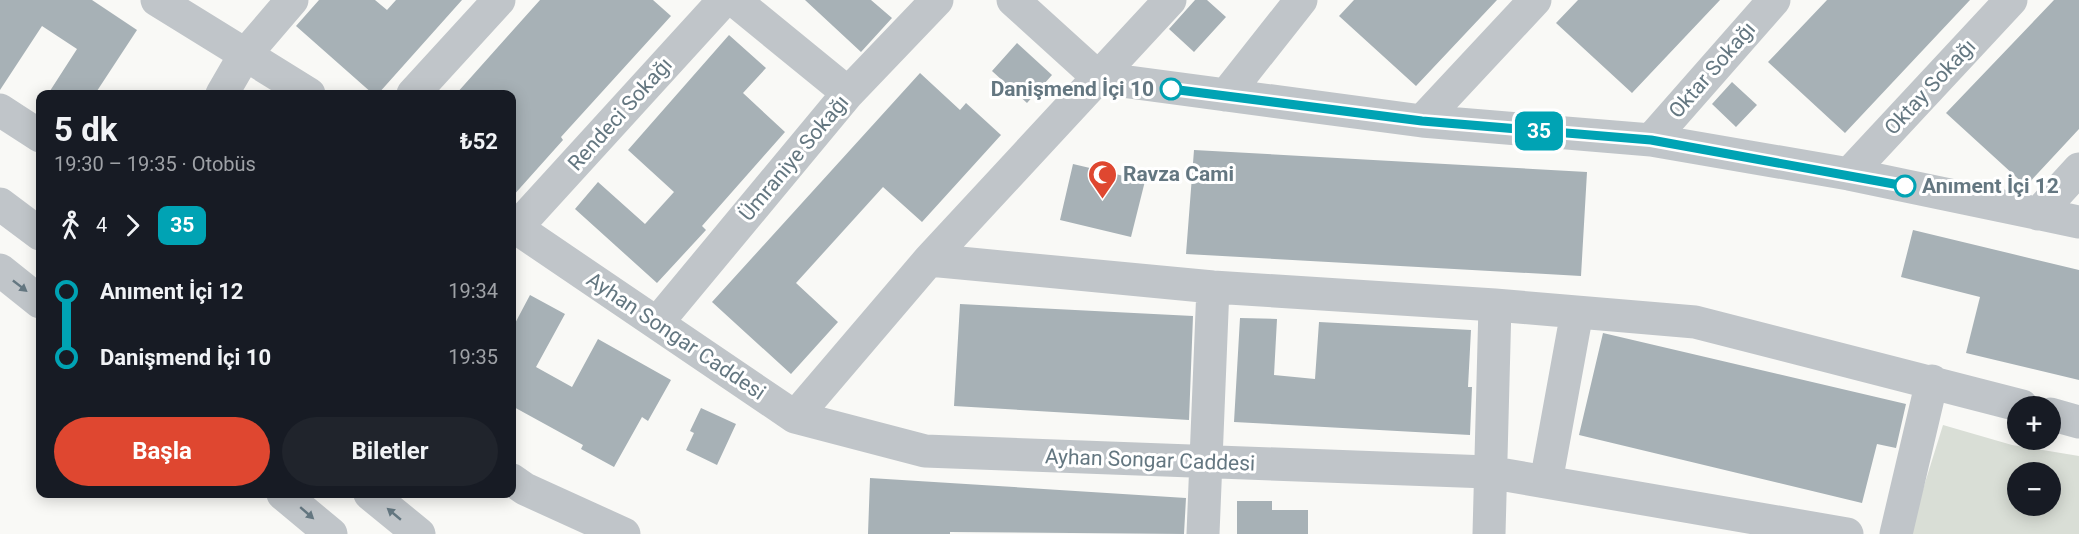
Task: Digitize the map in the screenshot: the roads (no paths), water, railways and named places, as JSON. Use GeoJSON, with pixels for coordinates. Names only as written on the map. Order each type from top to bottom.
{"type":"FeatureCollection","features":[{"type":"Feature","properties":{"kind":"street"},"geometry":{"type":"LineString","coordinates":[[157,0],[202,12],[244,56],[302,90]]}},
{"type":"Feature","properties":{"kind":"street"},"geometry":{"type":"LineString","coordinates":[[224,90],[244,56],[292,0]]}},
{"type":"Feature","properties":{"kind":"street"},"geometry":{"type":"LineString","coordinates":[[417,90],[499,0]]}},
{"type":"Feature","properties":{"kind":"street","name":"Rendeci Sokağı"},"geometry":{"type":"LineString","coordinates":[[516,225],[724,0]]}},
{"type":"Feature","properties":{"kind":"street"},"geometry":{"type":"LineString","coordinates":[[734,0],[848,93]]}},
{"type":"Feature","properties":{"kind":"street","name":"Ümraniye Sokağı"},"geometry":{"type":"LineString","coordinates":[[657,323],[848,93],[937,0]]}},
{"type":"Feature","properties":{"kind":"street"},"geometry":{"type":"LineString","coordinates":[[1013,0],[1099,78],[1422,121],[1651,140],[1849,174],[2079,222]]}},
{"type":"Feature","properties":{"kind":"street"},"geometry":{"type":"LineString","coordinates":[[795,417],[929,260],[1170,0]]}},
{"type":"Feature","properties":{"kind":"street"},"geometry":{"type":"LineString","coordinates":[[1226,95],[1302,0]]}},
{"type":"Feature","properties":{"kind":"street"},"geometry":{"type":"LineString","coordinates":[[1422,121],[1535,0]]}},
{"type":"Feature","properties":{"kind":"street","name":"Oktar Sokağı"},"geometry":{"type":"LineString","coordinates":[[1651,140],[1773,0]]}},
{"type":"Feature","properties":{"kind":"street","name":"Oktay Sokağı"},"geometry":{"type":"LineString","coordinates":[[1849,174],[2010,0]]}},
{"type":"Feature","properties":{"kind":"street"},"geometry":{"type":"LineString","coordinates":[[0,110],[36,133]]}},
{"type":"Feature","properties":{"kind":"street"},"geometry":{"type":"LineString","coordinates":[[2038,214],[2079,169]]}},
{"type":"Feature","properties":{"kind":"street"},"geometry":{"type":"LineString","coordinates":[[0,204],[36,231]]}},
{"type":"Feature","properties":{"kind":"street","name":"Ayhan Songar Caddesi"},"geometry":{"type":"LineString","coordinates":[[516,228],[795,417],[925,451],[1488,472],[1847,534]]}},
{"type":"Feature","properties":{"kind":"street"},"geometry":{"type":"LineString","coordinates":[[929,260],[1212,287],[1495,305],[1695,322],[2007,402]]}},
{"type":"Feature","properties":{"kind":"street"},"geometry":{"type":"LineString","coordinates":[[0,270],[36,299]]}},
{"type":"Feature","properties":{"kind":"street"},"geometry":{"type":"LineString","coordinates":[[1203,534],[1212,287]]}},
{"type":"Feature","properties":{"kind":"street"},"geometry":{"type":"LineString","coordinates":[[1489,534],[1488,472],[1495,305]]}},
{"type":"Feature","properties":{"kind":"street"},"geometry":{"type":"LineString","coordinates":[[1545,482],[1577,312]]}},
{"type":"Feature","properties":{"kind":"street"},"geometry":{"type":"LineString","coordinates":[[1896,534],[1932,381]]}},
{"type":"Feature","properties":{"kind":"street"},"geometry":{"type":"LineString","coordinates":[[2061,417],[2079,422]]}},
{"type":"Feature","properties":{"kind":"street"},"geometry":{"type":"LineString","coordinates":[[516,483],[624,534]]}},
{"type":"Feature","properties":{"kind":"street"},"geometry":{"type":"LineString","coordinates":[[288,498],[331,534]]}},
{"type":"Feature","properties":{"kind":"street"},"geometry":{"type":"LineString","coordinates":[[375,498],[419,534]]}},
{"type":"Feature","properties":{"kind":"street"},"geometry":{"type":"LineString","coordinates":[[1690,534],[1713,511]]}},
{"type":"Feature","properties":{"kind":"place","name":"Danişmend İçi 10"},"geometry":{"type":"Point","coordinates":[1171,89]}},
{"type":"Feature","properties":{"kind":"place","name":"Anıment İçi 12"},"geometry":{"type":"Point","coordinates":[1905,186]}},
{"type":"Feature","properties":{"kind":"place","name":"Ravza Cami"},"geometry":{"type":"Point","coordinates":[1102,200]}}]}
